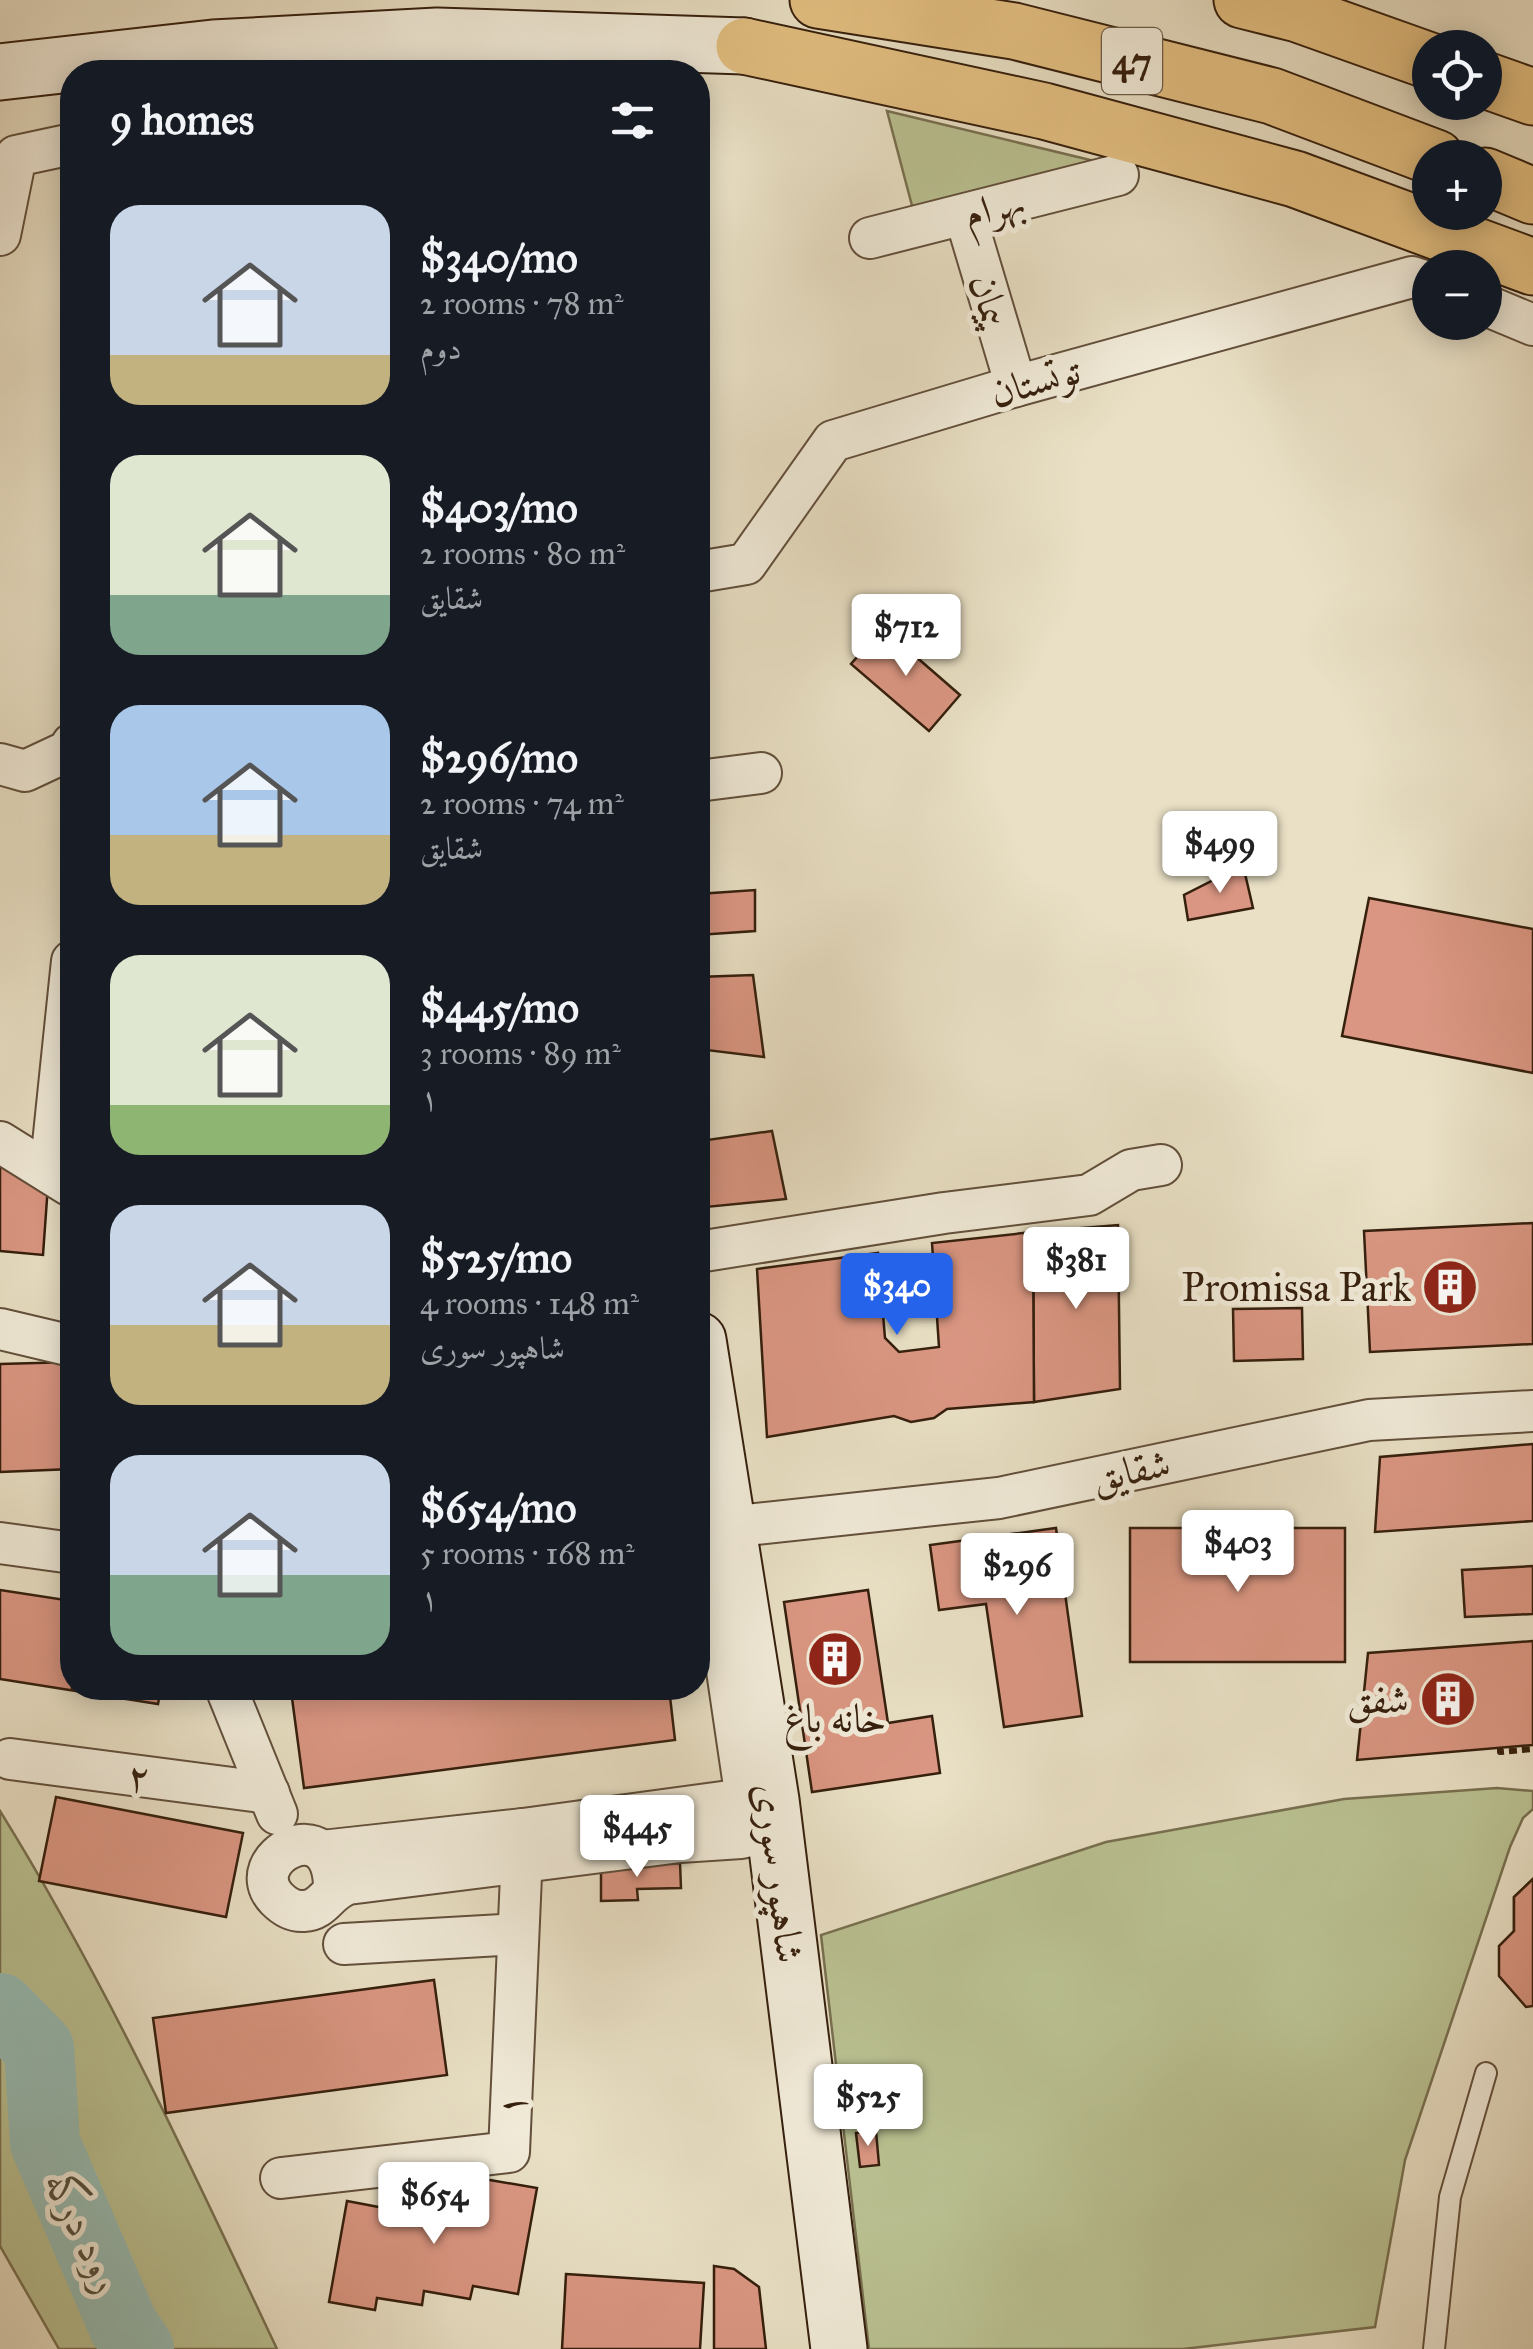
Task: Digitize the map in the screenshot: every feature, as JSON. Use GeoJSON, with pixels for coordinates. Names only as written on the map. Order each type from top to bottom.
{"type":"FeatureCollection","features":[{"type":"Feature","properties":{"kind":"highway","name":"47"},"geometry":{"type":"LineString","coordinates":[[818,0],[1014,31],[1272,96],[1412,149]]}},
{"type":"Feature","properties":{"kind":"highway"},"geometry":{"type":"LineString","coordinates":[[1242,0],[1298,14],[1412,55]]}},
{"type":"Feature","properties":{"kind":"highway"},"geometry":{"type":"LineString","coordinates":[[744,46],[1044,110],[1295,179],[1533,267]]}},
{"type":"Feature","properties":{"kind":"highway"},"geometry":{"type":"LineString","coordinates":[[1502,86],[1533,97]]}},
{"type":"Feature","properties":{"kind":"highway"},"geometry":{"type":"LineString","coordinates":[[1502,183],[1533,196]]}},
{"type":"Feature","properties":{"kind":"street"},"geometry":{"type":"LineString","coordinates":[[375,60],[437,36],[466,14],[476,0]]}},
{"type":"Feature","properties":{"kind":"street"},"geometry":{"type":"LineString","coordinates":[[545,0],[598,41]]}},
{"type":"Feature","properties":{"kind":"street"},"geometry":{"type":"LineString","coordinates":[[106,60],[213,48],[437,36],[744,46]]}},
{"type":"Feature","properties":{"kind":"street"},"geometry":{"type":"LineString","coordinates":[[700,60],[744,46]]}},
{"type":"Feature","properties":{"kind":"street"},"geometry":{"type":"LineString","coordinates":[[0,72],[60,65]]}},
{"type":"Feature","properties":{"kind":"street"},"geometry":{"type":"LineString","coordinates":[[0,235],[16,156],[60,147]]}},
{"type":"Feature","properties":{"kind":"street","name":"بهرام"},"geometry":{"type":"LineString","coordinates":[[870,238],[1118,175]]}},
{"type":"Feature","properties":{"kind":"street","name":"پیمان"},"geometry":{"type":"LineString","coordinates":[[965,214],[1016,386]]}},
{"type":"Feature","properties":{"kind":"street","name":"توتستان"},"geometry":{"type":"LineString","coordinates":[[710,570],[746,564],[833,441],[1016,386],[1412,277]]}},
{"type":"Feature","properties":{"kind":"street"},"geometry":{"type":"LineString","coordinates":[[1502,312],[1533,326]]}},
{"type":"Feature","properties":{"kind":"street"},"geometry":{"type":"LineString","coordinates":[[13,767],[60,753]]}},
{"type":"Feature","properties":{"kind":"street"},"geometry":{"type":"LineString","coordinates":[[710,779],[761,773]]}},
{"type":"Feature","properties":{"kind":"street"},"geometry":{"type":"LineString","coordinates":[[0,1142],[60,1179]]}},
{"type":"Feature","properties":{"kind":"street"},"geometry":{"type":"LineString","coordinates":[[710,1250],[944,1213],[1089,1196],[1131,1170],[1162,1164]]}},
{"type":"Feature","properties":{"kind":"street"},"geometry":{"type":"LineString","coordinates":[[0,1329],[60,1343]]}},
{"type":"Feature","properties":{"kind":"street","name":"شقایق"},"geometry":{"type":"LineString","coordinates":[[728,1527],[999,1498],[1369,1420],[1533,1411]]}},
{"type":"Feature","properties":{"kind":"street","name":"شاهپور سوری"},"geometry":{"type":"LineString","coordinates":[[710,1415],[728,1527],[756,1817],[839,2349]]}},
{"type":"Feature","properties":{"kind":"street"},"geometry":{"type":"LineString","coordinates":[[0,1543],[60,1551]]}},
{"type":"Feature","properties":{"kind":"street"},"geometry":{"type":"LineString","coordinates":[[231,1700],[269,1793],[306,1848],[334,1868],[334,1888],[322,1904],[305,1912],[286,1908],[272,1894],[268,1876],[274,1858],[306,1848],[680,1842],[756,1817]]}},
{"type":"Feature","properties":{"kind":"street","name":"۲"},"geometry":{"type":"LineString","coordinates":[[10,1760],[269,1793]]}},
{"type":"Feature","properties":{"kind":"street"},"geometry":{"type":"LineString","coordinates":[[334,1888],[522,1847]]}},
{"type":"Feature","properties":{"kind":"street","name":"۱"},"geometry":{"type":"LineString","coordinates":[[281,2178],[509,2152],[522,1847]]}},
{"type":"Feature","properties":{"kind":"street"},"geometry":{"type":"LineString","coordinates":[[344,1944],[518,1934]]}},
{"type":"Feature","properties":{"kind":"lane"},"geometry":{"type":"LineString","coordinates":[[1434,2349],[1450,2198],[1486,2073]]}},
{"type":"Feature","properties":{"kind":"path"},"geometry":{"type":"LineString","coordinates":[[1500,1748],[1500,1752],[1533,1749]]}},
{"type":"Feature","properties":{"kind":"green space"},"geometry":{"type":"Polygon","coordinates":[[[887,111],[1111,165],[915,217],[887,111]]]}},
{"type":"Feature","properties":{"kind":"green space"},"geometry":{"type":"Polygon","coordinates":[[[1497,1788],[1533,1791],[1533,1809],[1523,1818],[1510,1847],[1405,2160],[1375,2327],[1183,2349],[869,2349],[821,1935],[1106,1842],[1344,1799],[1497,1788]]]}},
{"type":"Feature","properties":{"kind":"green space"},"geometry":{"type":"Polygon","coordinates":[[[0,1811],[112,2008],[277,2349],[59,2349],[0,2246],[0,1811]]]}},
{"type":"Feature","properties":{"kind":"building"},"geometry":{"type":"Polygon","coordinates":[[[883,628],[960,695],[929,731],[851,664],[883,628]]]}},
{"type":"Feature","properties":{"kind":"building"},"geometry":{"type":"Polygon","coordinates":[[[1243,865],[1253,908],[1188,920],[1184,895],[1243,865]]]}},
{"type":"Feature","properties":{"kind":"building"},"geometry":{"type":"Polygon","coordinates":[[[755,890],[755,931],[710,934],[710,893],[755,890]]]}},
{"type":"Feature","properties":{"kind":"building"},"geometry":{"type":"Polygon","coordinates":[[[1369,898],[1533,929],[1533,1073],[1342,1036],[1369,898]]]}},
{"type":"Feature","properties":{"kind":"building"},"geometry":{"type":"Polygon","coordinates":[[[753,975],[764,1057],[710,1050],[710,977],[753,975]]]}},
{"type":"Feature","properties":{"kind":"building"},"geometry":{"type":"Polygon","coordinates":[[[772,1131],[786,1199],[710,1207],[710,1140],[772,1131]]]}},
{"type":"Feature","properties":{"kind":"building"},"geometry":{"type":"Polygon","coordinates":[[[0,1153],[50,1157],[43,1255],[0,1251],[0,1153]]]}},
{"type":"Feature","properties":{"kind":"building","name":"Promissa Park"},"geometry":{"type":"Polygon","coordinates":[[[1533,1223],[1533,1344],[1370,1352],[1364,1231],[1533,1223]]]}},
{"type":"Feature","properties":{"kind":"building"},"geometry":{"type":"Polygon","coordinates":[[[1118,1225],[1120,1389],[1034,1402],[1033,1232],[1118,1225]]]}},
{"type":"Feature","properties":{"kind":"building"},"geometry":{"type":"Polygon","coordinates":[[[1033,1232],[1034,1402],[947,1409],[934,1418],[911,1422],[894,1416],[767,1437],[757,1269],[878,1253],[885,1338],[899,1352],[939,1347],[932,1243],[1033,1232]]]}},
{"type":"Feature","properties":{"kind":"building"},"geometry":{"type":"Polygon","coordinates":[[[1302,1308],[1303,1359],[1234,1361],[1233,1309],[1302,1308]]]}},
{"type":"Feature","properties":{"kind":"building"},"geometry":{"type":"Polygon","coordinates":[[[60,1362],[60,1470],[0,1472],[0,1364],[60,1362]]]}},
{"type":"Feature","properties":{"kind":"building"},"geometry":{"type":"Polygon","coordinates":[[[1533,1444],[1533,1521],[1375,1532],[1380,1457],[1533,1444]]]}},
{"type":"Feature","properties":{"kind":"building"},"geometry":{"type":"Polygon","coordinates":[[[1056,1528],[1082,1716],[1004,1727],[986,1604],[939,1610],[930,1545],[1056,1528]]]}},
{"type":"Feature","properties":{"kind":"building"},"geometry":{"type":"Polygon","coordinates":[[[1130,1528],[1345,1528],[1345,1662],[1130,1662],[1130,1528]]]}},
{"type":"Feature","properties":{"kind":"building"},"geometry":{"type":"Polygon","coordinates":[[[1533,1566],[1533,1614],[1465,1617],[1462,1570],[1533,1566]]]}},
{"type":"Feature","properties":{"kind":"building"},"geometry":{"type":"Polygon","coordinates":[[[0,1590],[60,1599],[60,1688],[0,1679],[0,1590]]]}},
{"type":"Feature","properties":{"kind":"building","name":"خانه باغ"},"geometry":{"type":"Polygon","coordinates":[[[868,1590],[888,1723],[932,1716],[940,1773],[812,1792],[784,1602],[868,1590]]]}},
{"type":"Feature","properties":{"kind":"building","name":"شفق"},"geometry":{"type":"Polygon","coordinates":[[[1533,1641],[1533,1745],[1357,1760],[1368,1653],[1533,1641]]]}},
{"type":"Feature","properties":{"kind":"building"},"geometry":{"type":"Polygon","coordinates":[[[292,1700],[670,1700],[675,1740],[304,1788],[292,1700]]]}},
{"type":"Feature","properties":{"kind":"building"},"geometry":{"type":"Polygon","coordinates":[[[56,1797],[243,1833],[226,1917],[39,1881],[56,1797]]]}},
{"type":"Feature","properties":{"kind":"building"},"geometry":{"type":"Polygon","coordinates":[[[680,1863],[681,1888],[637,1889],[638,1900],[601,1901],[601,1867],[680,1863]]]}},
{"type":"Feature","properties":{"kind":"building"},"geometry":{"type":"Polygon","coordinates":[[[1533,1879],[1533,1983],[1514,1961],[1514,1897],[1533,1879]]]}},
{"type":"Feature","properties":{"kind":"building"},"geometry":{"type":"Polygon","coordinates":[[[1533,1879],[1533,2006],[1526,2007],[1499,1976],[1499,1946],[1514,1931],[1514,1897],[1533,1879]]]}},
{"type":"Feature","properties":{"kind":"building"},"geometry":{"type":"Polygon","coordinates":[[[434,1980],[447,2075],[166,2113],[153,2018],[434,1980]]]}},
{"type":"Feature","properties":{"kind":"building"},"geometry":{"type":"Polygon","coordinates":[[[876,2131],[879,2165],[860,2167],[856,2133],[876,2131]]]}},
{"type":"Feature","properties":{"kind":"building"},"geometry":{"type":"Polygon","coordinates":[[[484,2179],[537,2188],[518,2294],[473,2286],[470,2299],[424,2291],[422,2305],[377,2298],[375,2310],[329,2302],[347,2201],[384,2208],[387,2196],[440,2205],[442,2192],[481,2199],[484,2179]]]}},
{"type":"Feature","properties":{"kind":"building"},"geometry":{"type":"Polygon","coordinates":[[[714,2266],[734,2269],[759,2287],[766,2349],[714,2349],[714,2266]]]}},
{"type":"Feature","properties":{"kind":"building"},"geometry":{"type":"Polygon","coordinates":[[[566,2274],[704,2283],[700,2349],[562,2349],[566,2274]]]}},
{"type":"Feature","properties":{"kind":"waterway","name":"رود درکه"},"geometry":{"type":"LineString","coordinates":[[0,2008],[39,2048],[45,2143],[123,2325],[139,2349]]}},
{"type":"Feature","properties":{"kind":"place","name":"Promissa Park"},"geometry":{"type":"Point","coordinates":[1450,1287]}},
{"type":"Feature","properties":{"kind":"place","name":"خانه باغ"},"geometry":{"type":"Point","coordinates":[835,1659]}},
{"type":"Feature","properties":{"kind":"place","name":"شفق"},"geometry":{"type":"Point","coordinates":[1448,1699]}}]}
